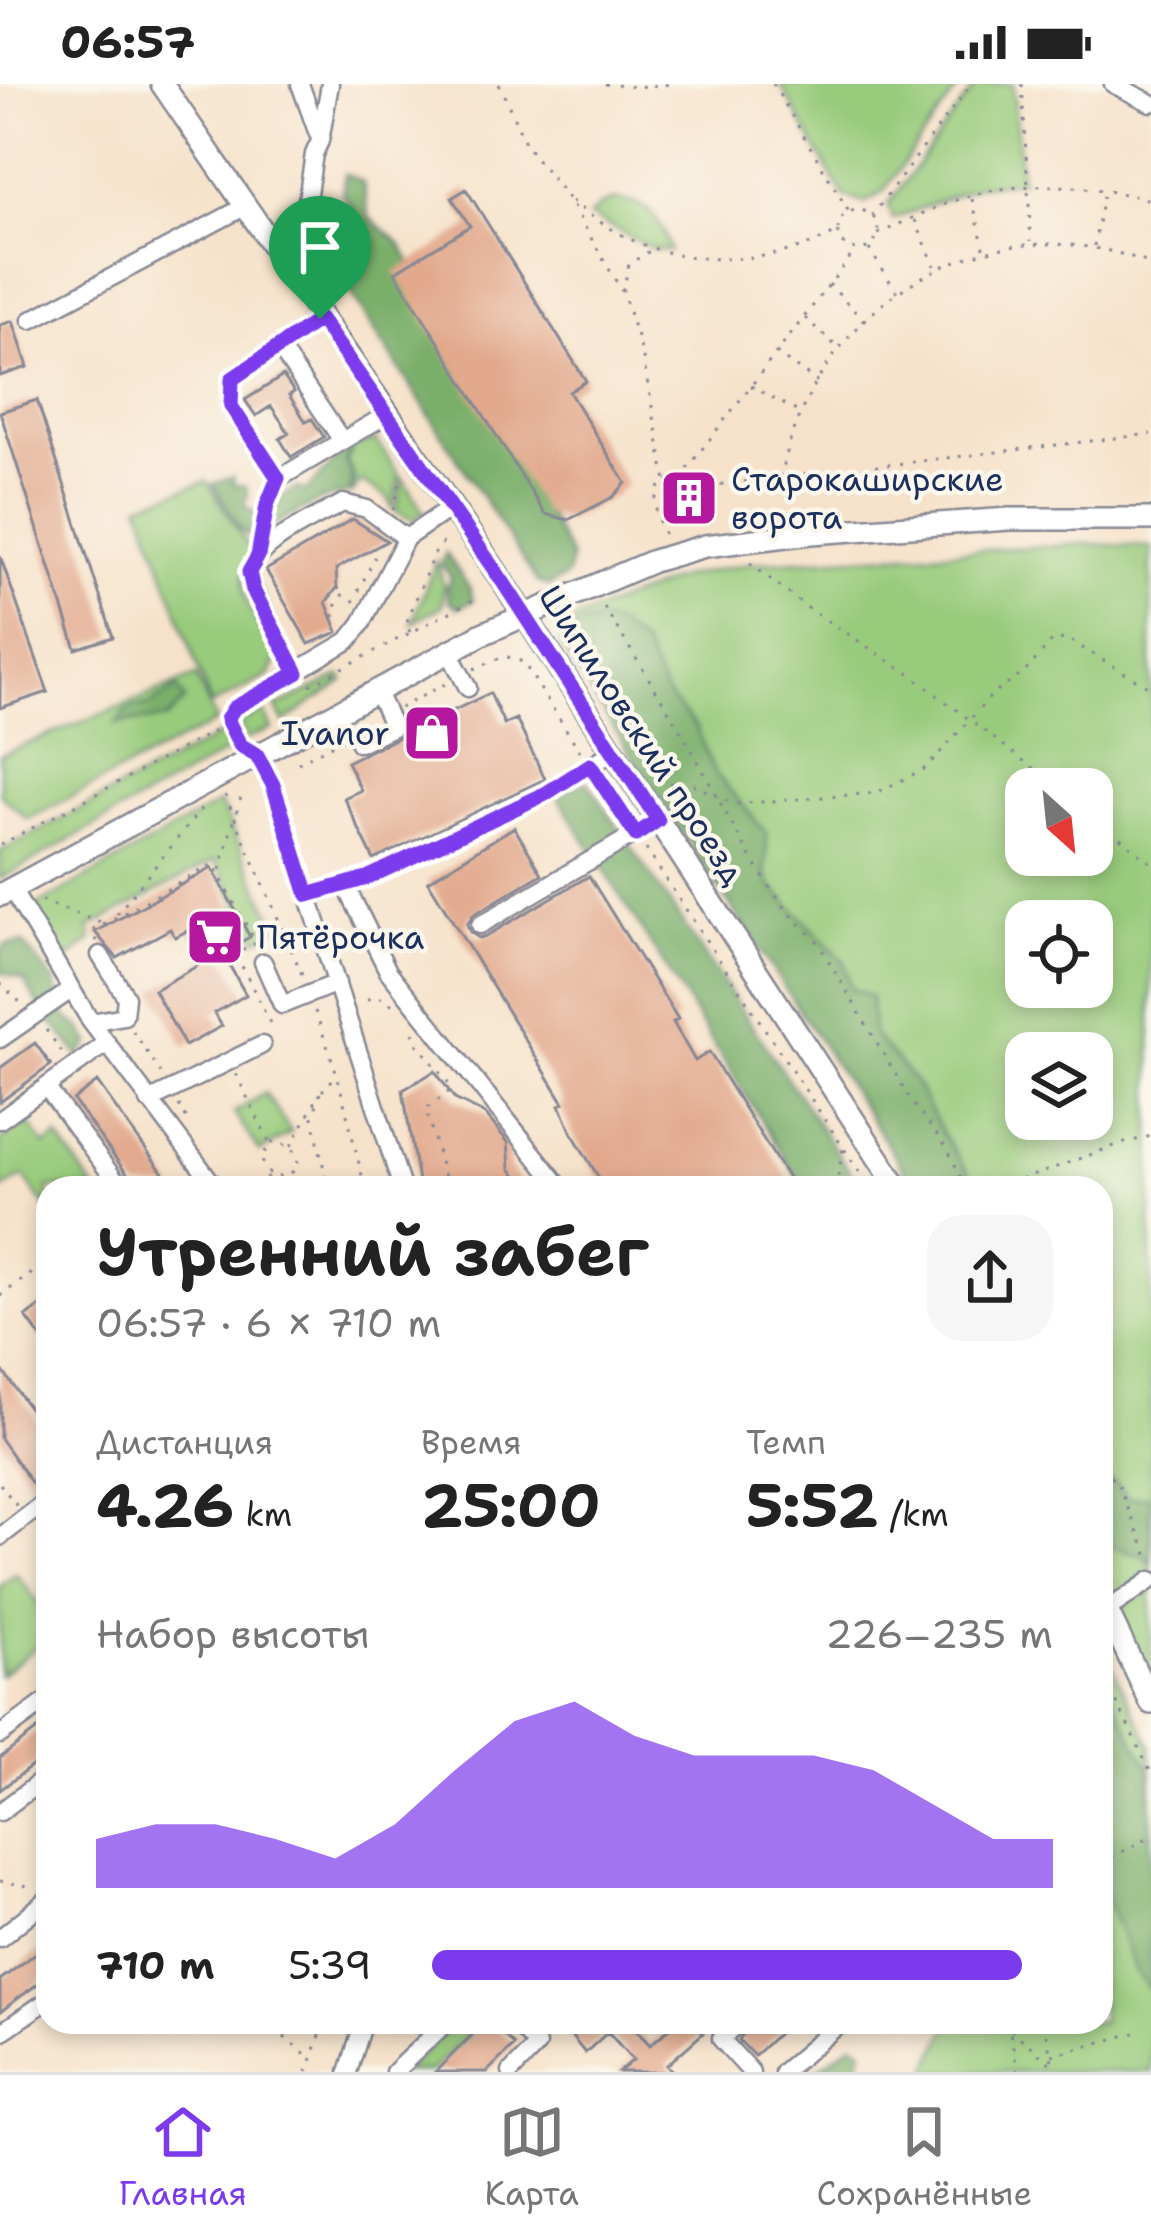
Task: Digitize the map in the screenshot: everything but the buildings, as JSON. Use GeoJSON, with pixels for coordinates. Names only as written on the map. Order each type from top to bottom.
{"type":"FeatureCollection","features":[{"type":"Feature","properties":{"kind":"main road","name":"Шипиловский проезд"},"geometry":{"type":"LineString","coordinates":[[162,84],[524,616],[890,1176]]}},
{"type":"Feature","properties":{"kind":"main road"},"geometry":{"type":"LineString","coordinates":[[5,892],[449,652],[653,561],[750,538],[1009,519],[1151,519]]}},
{"type":"Feature","properties":{"kind":"main road"},"geometry":{"type":"LineString","coordinates":[[1113,1623],[1151,1703]]}},
{"type":"Feature","properties":{"kind":"street"},"geometry":{"type":"LineString","coordinates":[[300,84],[317,147]]}},
{"type":"Feature","properties":{"kind":"street"},"geometry":{"type":"LineString","coordinates":[[277,254],[302,233],[331,84]]}},
{"type":"Feature","properties":{"kind":"street"},"geometry":{"type":"LineString","coordinates":[[1113,84],[1151,103]]}},
{"type":"Feature","properties":{"kind":"street"},"geometry":{"type":"LineString","coordinates":[[31,320],[246,206]]}},
{"type":"Feature","properties":{"kind":"street"},"geometry":{"type":"LineString","coordinates":[[320,319],[232,379],[231,406],[278,478],[386,415]]}},
{"type":"Feature","properties":{"kind":"street"},"geometry":{"type":"LineString","coordinates":[[278,347],[341,439]]}},
{"type":"Feature","properties":{"kind":"street"},"geometry":{"type":"LineString","coordinates":[[297,682],[253,590],[249,572],[258,556],[343,503],[367,509],[406,538]]}},
{"type":"Feature","properties":{"kind":"street"},"geometry":{"type":"LineString","coordinates":[[398,1176],[273,785],[257,755],[240,745],[228,713],[297,682],[348,641],[406,538],[450,508]]}},
{"type":"Feature","properties":{"kind":"street"},"geometry":{"type":"LineString","coordinates":[[449,652],[468,688]]}},
{"type":"Feature","properties":{"kind":"street"},"geometry":{"type":"LineString","coordinates":[[359,743],[393,727],[376,692]]}},
{"type":"Feature","properties":{"kind":"street"},"geometry":{"type":"LineString","coordinates":[[308,895],[367,878],[545,794],[614,752]]}},
{"type":"Feature","properties":{"kind":"street"},"geometry":{"type":"LineString","coordinates":[[480,925],[658,820]]}},
{"type":"Feature","properties":{"kind":"street"},"geometry":{"type":"LineString","coordinates":[[345,884],[388,971],[551,1176]]}},
{"type":"Feature","properties":{"kind":"street"},"geometry":{"type":"LineString","coordinates":[[5,892],[92,1022],[207,1176]]}},
{"type":"Feature","properties":{"kind":"street"},"geometry":{"type":"LineString","coordinates":[[92,1022],[124,1016],[126,997],[100,955]]}},
{"type":"Feature","properties":{"kind":"street"},"geometry":{"type":"LineString","coordinates":[[263,962],[282,1005],[337,983]]}},
{"type":"Feature","properties":{"kind":"street"},"geometry":{"type":"LineString","coordinates":[[0,1039],[71,990]]}},
{"type":"Feature","properties":{"kind":"street"},"geometry":{"type":"LineString","coordinates":[[0,1120],[107,1043]]}},
{"type":"Feature","properties":{"kind":"street"},"geometry":{"type":"LineString","coordinates":[[149,1101],[262,1045]]}},
{"type":"Feature","properties":{"kind":"street"},"geometry":{"type":"LineString","coordinates":[[46,1087],[112,1176]]}},
{"type":"Feature","properties":{"kind":"street"},"geometry":{"type":"LineString","coordinates":[[0,1537],[36,1509]]}},
{"type":"Feature","properties":{"kind":"street"},"geometry":{"type":"LineString","coordinates":[[1113,1599],[1151,1580]]}},
{"type":"Feature","properties":{"kind":"street"},"geometry":{"type":"LineString","coordinates":[[0,1735],[36,1709]]}},
{"type":"Feature","properties":{"kind":"street"},"geometry":{"type":"LineString","coordinates":[[0,1812],[36,1785]]}},
{"type":"Feature","properties":{"kind":"street"},"geometry":{"type":"LineString","coordinates":[[0,1938],[36,1909]]}},
{"type":"Feature","properties":{"kind":"street"},"geometry":{"type":"LineString","coordinates":[[0,2033],[36,2008]]}},
{"type":"Feature","properties":{"kind":"street"},"geometry":{"type":"LineString","coordinates":[[348,2072],[360,2034]]}},
{"type":"Feature","properties":{"kind":"street"},"geometry":{"type":"LineString","coordinates":[[394,2072],[434,2034]]}},
{"type":"Feature","properties":{"kind":"street"},"geometry":{"type":"LineString","coordinates":[[511,2072],[537,2045],[526,2034]]}},
{"type":"Feature","properties":{"kind":"street"},"geometry":{"type":"LineString","coordinates":[[726,2034],[721,2039],[751,2072]]}},
{"type":"Feature","properties":{"kind":"street"},"geometry":{"type":"LineString","coordinates":[[782,2072],[828,2034]]}},
{"type":"Feature","properties":{"kind":"path"},"geometry":{"type":"LineString","coordinates":[[499,84],[527,148],[569,200],[623,292],[646,371],[666,481]]}},
{"type":"Feature","properties":{"kind":"path"},"geometry":{"type":"LineString","coordinates":[[605,84],[673,84]]}},
{"type":"Feature","properties":{"kind":"path"},"geometry":{"type":"LineString","coordinates":[[772,84],[849,212]]}},
{"type":"Feature","properties":{"kind":"path"},"geometry":{"type":"LineString","coordinates":[[872,216],[971,84]]}},
{"type":"Feature","properties":{"kind":"path"},"geometry":{"type":"LineString","coordinates":[[1022,84],[1031,243]]}},
{"type":"Feature","properties":{"kind":"path"},"geometry":{"type":"LineString","coordinates":[[878,234],[872,216],[862,211],[849,212],[838,231],[845,246],[868,248],[878,234],[971,195],[1028,187],[1104,190],[1151,200]]}},
{"type":"Feature","properties":{"kind":"path"},"geometry":{"type":"LineString","coordinates":[[1094,248],[1104,190]]}},
{"type":"Feature","properties":{"kind":"path"},"geometry":{"type":"LineString","coordinates":[[971,195],[984,249]]}},
{"type":"Feature","properties":{"kind":"path"},"geometry":{"type":"LineString","coordinates":[[569,200],[653,249],[707,257],[794,250],[838,231]]}},
{"type":"Feature","properties":{"kind":"path"},"geometry":{"type":"LineString","coordinates":[[914,218],[936,268]]}},
{"type":"Feature","properties":{"kind":"path"},"geometry":{"type":"LineString","coordinates":[[780,477],[801,414],[839,349],[898,293],[936,268],[984,249],[1031,243],[1094,248],[1151,264]]}},
{"type":"Feature","properties":{"kind":"path"},"geometry":{"type":"LineString","coordinates":[[868,248],[898,293]]}},
{"type":"Feature","properties":{"kind":"path"},"geometry":{"type":"LineString","coordinates":[[623,292],[629,264],[653,249]]}},
{"type":"Feature","properties":{"kind":"path"},"geometry":{"type":"LineString","coordinates":[[664,533],[656,514],[656,491],[682,475],[856,250]]}},
{"type":"Feature","properties":{"kind":"path"},"geometry":{"type":"LineString","coordinates":[[828,283],[865,322]]}},
{"type":"Feature","properties":{"kind":"path"},"geometry":{"type":"LineString","coordinates":[[802,316],[839,349]]}},
{"type":"Feature","properties":{"kind":"path"},"geometry":{"type":"LineString","coordinates":[[775,352],[818,383]]}},
{"type":"Feature","properties":{"kind":"path"},"geometry":{"type":"LineString","coordinates":[[750,385],[801,414]]}},
{"type":"Feature","properties":{"kind":"path"},"geometry":{"type":"LineString","coordinates":[[666,481],[707,486],[1151,434]]}},
{"type":"Feature","properties":{"kind":"path"},"geometry":{"type":"LineString","coordinates":[[393,512],[402,475]]}},
{"type":"Feature","properties":{"kind":"path"},"geometry":{"type":"LineString","coordinates":[[258,556],[267,505],[278,478]]}},
{"type":"Feature","properties":{"kind":"path"},"geometry":{"type":"LineString","coordinates":[[411,634],[406,624],[433,556],[444,541]]}},
{"type":"Feature","properties":{"kind":"path"},"geometry":{"type":"LineString","coordinates":[[349,610],[366,570],[382,550]]}},
{"type":"Feature","properties":{"kind":"path"},"geometry":{"type":"LineString","coordinates":[[750,563],[1034,768]]}},
{"type":"Feature","properties":{"kind":"path"},"geometry":{"type":"LineString","coordinates":[[337,588],[355,596]]}},
{"type":"Feature","properties":{"kind":"path"},"geometry":{"type":"LineString","coordinates":[[344,637],[332,611],[345,591]]}},
{"type":"Feature","properties":{"kind":"path"},"geometry":{"type":"LineString","coordinates":[[297,682],[411,634],[479,597]]}},
{"type":"Feature","properties":{"kind":"path"},"geometry":{"type":"LineString","coordinates":[[604,608],[694,754],[716,799],[798,926],[816,939],[960,1176]]}},
{"type":"Feature","properties":{"kind":"path"},"geometry":{"type":"LineString","coordinates":[[657,782],[694,785],[734,804],[876,794],[926,768],[992,695],[1024,673],[1053,640],[1067,639],[1151,688]]}},
{"type":"Feature","properties":{"kind":"path"},"geometry":{"type":"LineString","coordinates":[[497,658],[511,656],[523,662],[863,1176]]}},
{"type":"Feature","properties":{"kind":"path"},"geometry":{"type":"LineString","coordinates":[[0,845],[229,724]]}},
{"type":"Feature","properties":{"kind":"path"},"geometry":{"type":"LineString","coordinates":[[219,875],[241,797]]}},
{"type":"Feature","properties":{"kind":"path"},"geometry":{"type":"LineString","coordinates":[[113,919],[202,808]]}},
{"type":"Feature","properties":{"kind":"path"},"geometry":{"type":"LineString","coordinates":[[1113,831],[1151,863]]}},
{"type":"Feature","properties":{"kind":"path"},"geometry":{"type":"LineString","coordinates":[[100,955],[92,931],[212,864],[256,943],[236,954],[273,1029],[284,1023]]}},
{"type":"Feature","properties":{"kind":"path"},"geometry":{"type":"LineString","coordinates":[[33,898],[104,924]]}},
{"type":"Feature","properties":{"kind":"path"},"geometry":{"type":"LineString","coordinates":[[0,983],[34,1015],[73,1068]]}},
{"type":"Feature","properties":{"kind":"path"},"geometry":{"type":"LineString","coordinates":[[367,1000],[381,998],[398,1010]]}},
{"type":"Feature","properties":{"kind":"path"},"geometry":{"type":"LineString","coordinates":[[124,1016],[166,1082]]}},
{"type":"Feature","properties":{"kind":"path"},"geometry":{"type":"LineString","coordinates":[[411,1026],[416,1042],[453,1088],[426,1109],[443,1176]]}},
{"type":"Feature","properties":{"kind":"path"},"geometry":{"type":"LineString","coordinates":[[230,1061],[269,1142],[262,1161],[270,1174],[280,1176]]}},
{"type":"Feature","properties":{"kind":"path"},"geometry":{"type":"LineString","coordinates":[[291,1146],[320,1093],[337,1074]]}},
{"type":"Feature","properties":{"kind":"path"},"geometry":{"type":"LineString","coordinates":[[320,1093],[313,1118],[325,1176]]}},
{"type":"Feature","properties":{"kind":"path"},"geometry":{"type":"LineString","coordinates":[[1031,1176],[1151,1136]]}},
{"type":"Feature","properties":{"kind":"path"},"geometry":{"type":"LineString","coordinates":[[269,1142],[291,1146]]}},
{"type":"Feature","properties":{"kind":"path"},"geometry":{"type":"LineString","coordinates":[[290,1176],[298,1162],[291,1146]]}},
{"type":"Feature","properties":{"kind":"path"},"geometry":{"type":"LineString","coordinates":[[838,1176],[844,1146]]}},
{"type":"Feature","properties":{"kind":"path"},"geometry":{"type":"LineString","coordinates":[[0,1296],[36,1270]]}},
{"type":"Feature","properties":{"kind":"path"},"geometry":{"type":"LineString","coordinates":[[1113,1479],[1151,1563]]}},
{"type":"Feature","properties":{"kind":"path"},"geometry":{"type":"LineString","coordinates":[[0,1484],[26,1517]]}},
{"type":"Feature","properties":{"kind":"path"},"geometry":{"type":"LineString","coordinates":[[1113,1695],[1151,1773]]}},
{"type":"Feature","properties":{"kind":"path"},"geometry":{"type":"LineString","coordinates":[[1113,1857],[1151,1836]]}},
{"type":"Feature","properties":{"kind":"path"},"geometry":{"type":"LineString","coordinates":[[0,1881],[36,1887]]}},
{"type":"Feature","properties":{"kind":"path"},"geometry":{"type":"LineString","coordinates":[[1052,2055],[1135,2033]]}},
{"type":"Feature","properties":{"kind":"path"},"geometry":{"type":"LineString","coordinates":[[280,2034],[312,2059]]}},
{"type":"Feature","properties":{"kind":"path"},"geometry":{"type":"LineString","coordinates":[[307,2072],[321,2034]]}},
{"type":"Feature","properties":{"kind":"path"},"geometry":{"type":"LineString","coordinates":[[1011,2034],[1018,2072]]}},
{"type":"Feature","properties":{"kind":"path"},"geometry":{"type":"LineString","coordinates":[[1015,2034],[1055,2070]]}},
{"type":"Feature","properties":{"kind":"path"},"geometry":{"type":"LineString","coordinates":[[1047,2034],[1055,2070]]}},
{"type":"Feature","properties":{"kind":"green space"},"geometry":{"type":"Polygon","coordinates":[[[780,84],[961,84],[883,192],[865,203],[843,196],[780,84]]]}},
{"type":"Feature","properties":{"kind":"green space"},"geometry":{"type":"Polygon","coordinates":[[[977,84],[1013,84],[1021,181],[980,185],[893,219],[888,205],[977,84]]]}},
{"type":"Feature","properties":{"kind":"green space"},"geometry":{"type":"Polygon","coordinates":[[[345,174],[363,182],[369,218],[400,243],[571,558],[567,576],[549,586],[537,582],[338,274],[331,228],[356,215],[342,194],[345,174]]]}},
{"type":"Feature","properties":{"kind":"green space"},"geometry":{"type":"Polygon","coordinates":[[[614,200],[636,204],[652,214],[670,251],[653,249],[590,216],[614,200]]]}},
{"type":"Feature","properties":{"kind":"green space"},"geometry":{"type":"Polygon","coordinates":[[[376,440],[400,476],[392,508],[387,497],[361,481],[353,493],[354,476],[347,462],[353,447],[376,440]]]}},
{"type":"Feature","properties":{"kind":"green space"},"geometry":{"type":"Polygon","coordinates":[[[342,443],[351,447],[345,461],[352,475],[350,493],[321,500],[251,537],[241,530],[213,484],[233,477],[233,484],[246,487],[244,503],[251,511],[267,512],[279,505],[280,497],[297,488],[304,492],[314,484],[337,460],[342,443]]]}},
{"type":"Feature","properties":{"kind":"green space"},"geometry":{"type":"Polygon","coordinates":[[[403,479],[424,512],[413,520],[396,512],[403,479]]]}},
{"type":"Feature","properties":{"kind":"green space"},"geometry":{"type":"Polygon","coordinates":[[[207,481],[252,553],[245,566],[245,593],[277,659],[269,676],[211,705],[140,504],[207,481]]]}},
{"type":"Feature","properties":{"kind":"green space"},"geometry":{"type":"Polygon","coordinates":[[[1085,544],[1151,547],[1151,1690],[1113,1612],[1113,1176],[908,1176],[560,646],[566,623],[682,577],[750,563],[1085,544]]]}},
{"type":"Feature","properties":{"kind":"green space"},"geometry":{"type":"Polygon","coordinates":[[[446,553],[473,601],[458,608],[449,601],[451,576],[441,565],[446,553]]]}},
{"type":"Feature","properties":{"kind":"green space"},"geometry":{"type":"Polygon","coordinates":[[[436,561],[444,585],[442,606],[412,623],[436,561]]]}},
{"type":"Feature","properties":{"kind":"green space"},"geometry":{"type":"Polygon","coordinates":[[[600,621],[617,625],[643,646],[666,694],[696,727],[713,770],[767,834],[766,873],[771,886],[844,961],[851,988],[871,997],[873,1034],[915,1082],[971,1176],[908,1176],[560,646],[575,626],[600,621]]]}},
{"type":"Feature","properties":{"kind":"green space"},"geometry":{"type":"Polygon","coordinates":[[[196,676],[216,722],[28,819],[0,794],[0,755],[196,676]]]}},
{"type":"Feature","properties":{"kind":"green space"},"geometry":{"type":"Polygon","coordinates":[[[341,676],[344,681],[284,722],[276,707],[341,676]]]}},
{"type":"Feature","properties":{"kind":"green space"},"geometry":{"type":"Polygon","coordinates":[[[177,688],[185,700],[167,719],[116,723],[129,708],[149,705],[177,688]]]}},
{"type":"Feature","properties":{"kind":"green space"},"geometry":{"type":"Polygon","coordinates":[[[263,711],[272,729],[247,739],[238,724],[263,711]]]}},
{"type":"Feature","properties":{"kind":"green space"},"geometry":{"type":"Polygon","coordinates":[[[222,734],[230,750],[0,879],[0,852],[222,734]]]}},
{"type":"Feature","properties":{"kind":"green space"},"geometry":{"type":"Polygon","coordinates":[[[587,781],[853,1176],[796,1176],[557,795],[587,781]]]}},
{"type":"Feature","properties":{"kind":"green space"},"geometry":{"type":"Polygon","coordinates":[[[220,803],[278,929],[257,939],[215,860],[89,928],[92,940],[67,960],[33,908],[220,803]]]}},
{"type":"Feature","properties":{"kind":"green space"},"geometry":{"type":"Polygon","coordinates":[[[23,943],[54,981],[64,1015],[81,1028],[90,1043],[80,1057],[24,980],[1,972],[0,951],[5,945],[23,943]]]}},
{"type":"Feature","properties":{"kind":"green space"},"geometry":{"type":"Polygon","coordinates":[[[265,1093],[291,1132],[260,1152],[234,1113],[265,1093]]]}},
{"type":"Feature","properties":{"kind":"green space"},"geometry":{"type":"Polygon","coordinates":[[[28,1122],[45,1146],[58,1137],[86,1176],[36,1176],[36,1194],[23,1176],[0,1191],[0,1141],[28,1122]]]}},
{"type":"Feature","properties":{"kind":"green space"},"geometry":{"type":"Polygon","coordinates":[[[1113,1481],[1128,1498],[1151,1496],[1151,1565],[1146,1557],[1113,1547],[1113,1481]]]}},
{"type":"Feature","properties":{"kind":"green space"},"geometry":{"type":"Polygon","coordinates":[[[16,1574],[36,1600],[36,1647],[0,1675],[0,1586],[16,1574]]]}},
{"type":"Feature","properties":{"kind":"green space"},"geometry":{"type":"Polygon","coordinates":[[[1113,1669],[1151,1745],[1151,2072],[927,2072],[944,2034],[1113,2034],[1113,1669]]]}},
{"type":"Feature","properties":{"kind":"green space"},"geometry":{"type":"Polygon","coordinates":[[[1113,1699],[1151,1772],[1151,1991],[1137,1974],[1113,1915],[1113,1699]]]}},
{"type":"Feature","properties":{"kind":"green space"},"geometry":{"type":"Polygon","coordinates":[[[443,2034],[469,2034],[430,2072],[403,2072],[443,2034]]]}},
{"type":"Feature","properties":{"kind":"green space"},"geometry":{"type":"Polygon","coordinates":[[[853,2043],[863,2048],[857,2069],[813,2072],[853,2043]]]}},
{"type":"Feature","properties":{"kind":"place","name":"Старокаширские ворота"},"geometry":{"type":"Point","coordinates":[689,498]}},
{"type":"Feature","properties":{"kind":"place","name":"Ivanor"},"geometry":{"type":"Point","coordinates":[432,733]}},
{"type":"Feature","properties":{"kind":"place","name":"Пятёрочка"},"geometry":{"type":"Point","coordinates":[215,937]}},
{"type":"Feature","properties":{"kind":"route"},"geometry":{"type":"LineString","coordinates":[[320,319],[503,582],[658,820],[636,835],[590,765],[545,794],[367,878],[308,895],[273,785],[257,755],[240,745],[227,719],[234,708],[297,673],[253,590],[249,572],[258,556],[267,505],[278,478],[231,406],[232,379],[320,319]]}}]}
